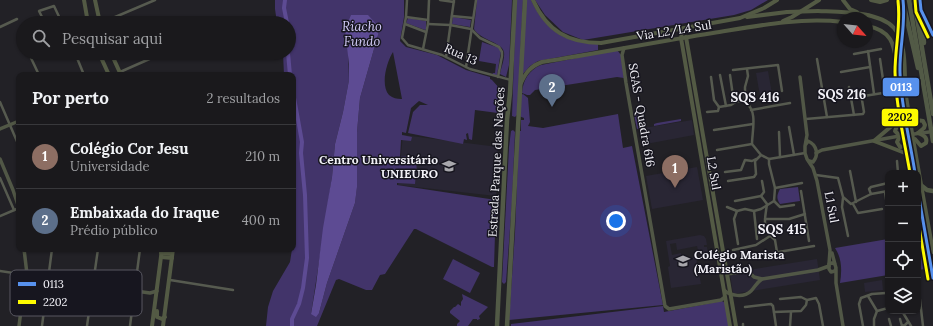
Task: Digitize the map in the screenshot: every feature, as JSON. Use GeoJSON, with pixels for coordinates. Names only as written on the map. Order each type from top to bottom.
{"type":"FeatureCollection","features":[{"type":"Feature","properties":{"kind":"highway","name":"Estrada Parque das Nações"},"geometry":{"type":"LineString","coordinates":[[497,326],[515,0]]}},
{"type":"Feature","properties":{"kind":"highway","name":"Estrada Parque das Nações"},"geometry":{"type":"LineString","coordinates":[[507,326],[508,281],[525,0]]}},
{"type":"Feature","properties":{"kind":"highway"},"geometry":{"type":"LineString","coordinates":[[910,0],[933,141]]}},
{"type":"Feature","properties":{"kind":"highway"},"geometry":{"type":"LineString","coordinates":[[914,0],[933,114]]}},
{"type":"Feature","properties":{"kind":"highway"},"geometry":{"type":"LineString","coordinates":[[922,10],[927,75]]}},
{"type":"Feature","properties":{"kind":"highway"},"geometry":{"type":"LineString","coordinates":[[905,11],[913,52],[922,78]]}},
{"type":"Feature","properties":{"kind":"highway"},"geometry":{"type":"LineString","coordinates":[[508,117],[512,120],[518,118]]}},
{"type":"Feature","properties":{"kind":"highway"},"geometry":{"type":"LineString","coordinates":[[507,131],[513,128],[517,133]]}},
{"type":"Feature","properties":{"kind":"highway"},"geometry":{"type":"LineString","coordinates":[[922,186],[927,190],[933,191]]}},
{"type":"Feature","properties":{"kind":"highway"},"geometry":{"type":"LineString","coordinates":[[499,283],[505,286],[508,281]]}},
{"type":"Feature","properties":{"kind":"highway"},"geometry":{"type":"LineString","coordinates":[[499,293],[503,289],[508,292]]}},
{"type":"Feature","properties":{"kind":"main road"},"geometry":{"type":"LineString","coordinates":[[84,0],[87,16]]}},
{"type":"Feature","properties":{"kind":"main road"},"geometry":{"type":"LineString","coordinates":[[95,0],[98,16]]}},
{"type":"Feature","properties":{"kind":"main road","name":"Via L2/L4 Sul"},"geometry":{"type":"LineString","coordinates":[[533,0],[542,18],[561,34],[578,41],[601,43],[740,18],[764,8],[777,0]]}},
{"type":"Feature","properties":{"kind":"main road"},"geometry":{"type":"LineString","coordinates":[[779,23],[792,17],[819,0]]}},
{"type":"Feature","properties":{"kind":"main road"},"geometry":{"type":"LineString","coordinates":[[843,0],[850,9],[858,12]]}},
{"type":"Feature","properties":{"kind":"main road"},"geometry":{"type":"LineString","coordinates":[[871,0],[880,2],[886,0]]}},
{"type":"Feature","properties":{"kind":"main road"},"geometry":{"type":"LineString","coordinates":[[901,88],[900,57],[905,11],[903,0]]}},
{"type":"Feature","properties":{"kind":"main road"},"geometry":{"type":"LineString","coordinates":[[920,0],[922,10],[933,35]]}},
{"type":"Feature","properties":{"kind":"main road"},"geometry":{"type":"LineString","coordinates":[[740,18],[787,12],[818,11],[837,13]]}},
{"type":"Feature","properties":{"kind":"main road"},"geometry":{"type":"LineString","coordinates":[[873,17],[888,23],[894,28],[899,37],[904,56],[906,95],[933,252]]}},
{"type":"Feature","properties":{"kind":"main road","name":"Via L2/L4 Sul"},"geometry":{"type":"LineString","coordinates":[[520,85],[529,69],[542,62],[686,37],[779,23],[813,21],[837,22]]}},
{"type":"Feature","properties":{"kind":"main road"},"geometry":{"type":"LineString","coordinates":[[706,24],[709,28],[707,34]]}},
{"type":"Feature","properties":{"kind":"main road"},"geometry":{"type":"LineString","coordinates":[[681,38],[682,32],[688,27]]}},
{"type":"Feature","properties":{"kind":"main road"},"geometry":{"type":"LineString","coordinates":[[873,28],[881,30],[890,38],[892,43],[908,129]]}},
{"type":"Feature","properties":{"kind":"main road"},"geometry":{"type":"LineString","coordinates":[[663,32],[660,37],[664,41]]}},
{"type":"Feature","properties":{"kind":"main road","name":"L2 Sul"},"geometry":{"type":"LineString","coordinates":[[686,37],[690,77],[724,290],[724,300],[730,326]]}},
{"type":"Feature","properties":{"kind":"main road","name":"L2 Sul"},"geometry":{"type":"LineString","coordinates":[[681,38],[690,77]]}},
{"type":"Feature","properties":{"kind":"main road"},"geometry":{"type":"LineString","coordinates":[[601,43],[599,49],[601,52]]}},
{"type":"Feature","properties":{"kind":"main road"},"geometry":{"type":"LineString","coordinates":[[103,60],[108,72]]}},
{"type":"Feature","properties":{"kind":"main road"},"geometry":{"type":"LineString","coordinates":[[114,60],[119,72]]}},
{"type":"Feature","properties":{"kind":"main road"},"geometry":{"type":"LineString","coordinates":[[904,107],[901,118],[874,141],[905,153],[912,158]]}},
{"type":"Feature","properties":{"kind":"main road"},"geometry":{"type":"LineString","coordinates":[[912,125],[917,120],[923,122],[925,125],[924,128],[914,136],[905,146],[900,147],[897,142],[900,136],[895,131],[897,126],[902,124],[914,136],[912,158],[914,170]]}},
{"type":"Feature","properties":{"kind":"main road","name":"L2 Sul"},"geometry":{"type":"LineString","coordinates":[[699,132],[724,256],[736,326]]}},
{"type":"Feature","properties":{"kind":"main road"},"geometry":{"type":"LineString","coordinates":[[920,206],[933,278]]}},
{"type":"Feature","properties":{"kind":"main road"},"geometry":{"type":"LineString","coordinates":[[163,326],[173,252]]}},
{"type":"Feature","properties":{"kind":"main road"},"geometry":{"type":"LineString","coordinates":[[152,326],[161,253],[172,256]]}},
{"type":"Feature","properties":{"kind":"main road"},"geometry":{"type":"LineString","coordinates":[[718,256],[724,256]]}},
{"type":"Feature","properties":{"kind":"main road"},"geometry":{"type":"LineString","coordinates":[[156,298],[158,301],[156,316],[158,318],[165,318]]}},
{"type":"Feature","properties":{"kind":"main road"},"geometry":{"type":"LineString","coordinates":[[728,313],[732,314],[734,312]]}},
{"type":"Feature","properties":{"kind":"street"},"geometry":{"type":"LineString","coordinates":[[120,16],[155,0]]}},
{"type":"Feature","properties":{"kind":"street"},"geometry":{"type":"LineString","coordinates":[[407,0],[405,24],[426,32]]}},
{"type":"Feature","properties":{"kind":"street"},"geometry":{"type":"LineString","coordinates":[[423,49],[428,24],[430,0]]}},
{"type":"Feature","properties":{"kind":"street"},"geometry":{"type":"LineString","coordinates":[[440,0],[454,1],[446,56]]}},
{"type":"Feature","properties":{"kind":"street"},"geometry":{"type":"LineString","coordinates":[[466,67],[476,0]]}},
{"type":"Feature","properties":{"kind":"street"},"geometry":{"type":"LineString","coordinates":[[42,16],[39,11],[54,6],[59,16]]}},
{"type":"Feature","properties":{"kind":"street"},"geometry":{"type":"LineString","coordinates":[[452,16],[473,18]]}},
{"type":"Feature","properties":{"kind":"street"},"geometry":{"type":"LineString","coordinates":[[406,17],[428,20]]}},
{"type":"Feature","properties":{"kind":"street"},"geometry":{"type":"LineString","coordinates":[[0,27],[16,20]]}},
{"type":"Feature","properties":{"kind":"street","name":"Rua 13"},"geometry":{"type":"LineString","coordinates":[[405,24],[402,38],[408,45],[446,56],[466,67],[511,80]]}},
{"type":"Feature","properties":{"kind":"street"},"geometry":{"type":"LineString","coordinates":[[428,24],[450,25],[471,29],[480,38],[496,45],[501,50],[502,56],[498,77]]}},
{"type":"Feature","properties":{"kind":"street","name":"SGAS - Quadra 616"},"geometry":{"type":"LineString","coordinates":[[624,48],[622,55],[665,306],[669,309],[724,300]]}},
{"type":"Feature","properties":{"kind":"street","name":"SGAS - Quadra 616"},"geometry":{"type":"LineString","coordinates":[[617,49],[622,55]]}},
{"type":"Feature","properties":{"kind":"street"},"geometry":{"type":"LineString","coordinates":[[854,54],[881,49]]}},
{"type":"Feature","properties":{"kind":"street"},"geometry":{"type":"LineString","coordinates":[[868,51],[874,94]]}},
{"type":"Feature","properties":{"kind":"street"},"geometry":{"type":"LineString","coordinates":[[817,59],[827,117]]}},
{"type":"Feature","properties":{"kind":"street"},"geometry":{"type":"LineString","coordinates":[[806,119],[864,113],[862,100],[864,96],[887,92],[880,59]]}},
{"type":"Feature","properties":{"kind":"street"},"geometry":{"type":"LineString","coordinates":[[32,60],[38,72]]}},
{"type":"Feature","properties":{"kind":"street"},"geometry":{"type":"LineString","coordinates":[[78,60],[83,72]]}},
{"type":"Feature","properties":{"kind":"street"},"geometry":{"type":"LineString","coordinates":[[124,72],[149,60]]}},
{"type":"Feature","properties":{"kind":"street"},"geometry":{"type":"LineString","coordinates":[[733,70],[778,64],[782,91]]}},
{"type":"Feature","properties":{"kind":"street"},"geometry":{"type":"LineString","coordinates":[[841,72],[870,67]]}},
{"type":"Feature","properties":{"kind":"street"},"geometry":{"type":"LineString","coordinates":[[747,69],[748,76],[745,87],[745,101],[751,110],[753,124],[752,144],[760,155],[769,159],[805,153],[805,144],[808,139]]}},
{"type":"Feature","properties":{"kind":"street"},"geometry":{"type":"LineString","coordinates":[[720,75],[726,106]]}},
{"type":"Feature","properties":{"kind":"street"},"geometry":{"type":"LineString","coordinates":[[730,75],[734,96],[737,101]]}},
{"type":"Feature","properties":{"kind":"street"},"geometry":{"type":"LineString","coordinates":[[711,77],[714,100],[718,107]]}},
{"type":"Feature","properties":{"kind":"street"},"geometry":{"type":"LineString","coordinates":[[800,77],[808,139],[816,150],[816,158],[811,162]]}},
{"type":"Feature","properties":{"kind":"street"},"geometry":{"type":"LineString","coordinates":[[849,87],[854,115]]}},
{"type":"Feature","properties":{"kind":"street"},"geometry":{"type":"LineString","coordinates":[[718,107],[731,105],[737,101],[745,101]]}},
{"type":"Feature","properties":{"kind":"street"},"geometry":{"type":"LineString","coordinates":[[0,102],[16,139]]}},
{"type":"Feature","properties":{"kind":"street"},"geometry":{"type":"LineString","coordinates":[[751,110],[790,103]]}},
{"type":"Feature","properties":{"kind":"street"},"geometry":{"type":"LineString","coordinates":[[707,112],[718,111],[718,107]]}},
{"type":"Feature","properties":{"kind":"street"},"geometry":{"type":"LineString","coordinates":[[0,129],[16,122]]}},
{"type":"Feature","properties":{"kind":"street"},"geometry":{"type":"LineString","coordinates":[[714,130],[753,124]]}},
{"type":"Feature","properties":{"kind":"street"},"geometry":{"type":"LineString","coordinates":[[789,127],[794,155]]}},
{"type":"Feature","properties":{"kind":"street"},"geometry":{"type":"LineString","coordinates":[[779,132],[780,157]]}},
{"type":"Feature","properties":{"kind":"street"},"geometry":{"type":"LineString","coordinates":[[914,136],[929,132]]}},
{"type":"Feature","properties":{"kind":"street"},"geometry":{"type":"LineString","coordinates":[[816,150],[906,135]]}},
{"type":"Feature","properties":{"kind":"street"},"geometry":{"type":"LineString","coordinates":[[717,150],[752,144]]}},
{"type":"Feature","properties":{"kind":"street","name":"L1 Sul"},"geometry":{"type":"LineString","coordinates":[[805,153],[811,162],[816,175],[830,250],[836,270]]}},
{"type":"Feature","properties":{"kind":"street"},"geometry":{"type":"LineString","coordinates":[[728,181],[754,177],[756,174],[755,163],[760,155]]}},
{"type":"Feature","properties":{"kind":"street"},"geometry":{"type":"LineString","coordinates":[[0,159],[16,199]]}},
{"type":"Feature","properties":{"kind":"street"},"geometry":{"type":"LineString","coordinates":[[725,172],[741,170],[743,168],[744,161],[752,161],[757,159]]}},
{"type":"Feature","properties":{"kind":"street"},"geometry":{"type":"LineString","coordinates":[[769,159],[775,188],[774,200],[780,207],[794,205]]}},
{"type":"Feature","properties":{"kind":"street"},"geometry":{"type":"LineString","coordinates":[[896,161],[898,170]]}},
{"type":"Feature","properties":{"kind":"street"},"geometry":{"type":"LineString","coordinates":[[850,171],[855,203],[859,213],[882,209]]}},
{"type":"Feature","properties":{"kind":"street"},"geometry":{"type":"LineString","coordinates":[[816,175],[839,179],[843,197],[842,207],[848,236]]}},
{"type":"Feature","properties":{"kind":"street"},"geometry":{"type":"LineString","coordinates":[[817,181],[823,177]]}},
{"type":"Feature","properties":{"kind":"street"},"geometry":{"type":"LineString","coordinates":[[0,178],[14,210],[0,216]]}},
{"type":"Feature","properties":{"kind":"street"},"geometry":{"type":"LineString","coordinates":[[735,201],[761,196],[764,192],[762,181]]}},
{"type":"Feature","properties":{"kind":"street"},"geometry":{"type":"LineString","coordinates":[[775,188],[802,183]]}},
{"type":"Feature","properties":{"kind":"street"},"geometry":{"type":"LineString","coordinates":[[871,194],[869,189],[871,187],[885,184]]}},
{"type":"Feature","properties":{"kind":"street"},"geometry":{"type":"LineString","coordinates":[[801,191],[809,241]]}},
{"type":"Feature","properties":{"kind":"street"},"geometry":{"type":"LineString","coordinates":[[843,197],[848,203],[855,203],[871,194],[885,192]]}},
{"type":"Feature","properties":{"kind":"street"},"geometry":{"type":"LineString","coordinates":[[761,196],[767,204],[765,219],[766,229],[775,241],[777,252]]}},
{"type":"Feature","properties":{"kind":"street"},"geometry":{"type":"LineString","coordinates":[[727,206],[738,211],[745,209],[754,211],[761,209],[774,200]]}},
{"type":"Feature","properties":{"kind":"street"},"geometry":{"type":"LineString","coordinates":[[738,211],[734,219],[738,244]]}},
{"type":"Feature","properties":{"kind":"street"},"geometry":{"type":"LineString","coordinates":[[754,211],[757,239]]}},
{"type":"Feature","properties":{"kind":"street"},"geometry":{"type":"LineString","coordinates":[[765,219],[789,219],[804,214]]}},
{"type":"Feature","properties":{"kind":"street"},"geometry":{"type":"LineString","coordinates":[[733,250],[756,245],[770,236]]}},
{"type":"Feature","properties":{"kind":"street"},"geometry":{"type":"LineString","coordinates":[[755,256],[814,246]]}},
{"type":"Feature","properties":{"kind":"street","name":"L1 Sul"},"geometry":{"type":"LineString","coordinates":[[830,250],[829,265],[831,272]]}},
{"type":"Feature","properties":{"kind":"street"},"geometry":{"type":"LineString","coordinates":[[24,252],[26,270]]}},
{"type":"Feature","properties":{"kind":"street"},"geometry":{"type":"LineString","coordinates":[[49,270],[52,252]]}},
{"type":"Feature","properties":{"kind":"street"},"geometry":{"type":"LineString","coordinates":[[95,270],[98,252]]}},
{"type":"Feature","properties":{"kind":"street"},"geometry":{"type":"LineString","coordinates":[[137,270],[140,252]]}},
{"type":"Feature","properties":{"kind":"street"},"geometry":{"type":"LineString","coordinates":[[727,274],[748,271],[752,275],[762,279],[818,270],[832,262],[835,264]]}},
{"type":"Feature","properties":{"kind":"street"},"geometry":{"type":"LineString","coordinates":[[818,270],[831,272],[836,270],[836,283],[843,326]]}},
{"type":"Feature","properties":{"kind":"street"},"geometry":{"type":"LineString","coordinates":[[0,271],[10,273]]}},
{"type":"Feature","properties":{"kind":"street"},"geometry":{"type":"LineString","coordinates":[[831,272],[836,283]]}},
{"type":"Feature","properties":{"kind":"street"},"geometry":{"type":"LineString","coordinates":[[752,275],[754,288]]}},
{"type":"Feature","properties":{"kind":"street"},"geometry":{"type":"LineString","coordinates":[[724,290],[731,295],[748,294],[762,279]]}},
{"type":"Feature","properties":{"kind":"street"},"geometry":{"type":"LineString","coordinates":[[170,280],[233,290]]}},
{"type":"Feature","properties":{"kind":"street"},"geometry":{"type":"LineString","coordinates":[[142,292],[150,293],[157,291]]}},
{"type":"Feature","properties":{"kind":"street"},"geometry":{"type":"LineString","coordinates":[[150,293],[156,298]]}},
{"type":"Feature","properties":{"kind":"street"},"geometry":{"type":"LineString","coordinates":[[863,326],[859,301],[862,297],[872,294],[885,293]]}},
{"type":"Feature","properties":{"kind":"street"},"geometry":{"type":"LineString","coordinates":[[868,296],[876,311],[874,326]]}},
{"type":"Feature","properties":{"kind":"street"},"geometry":{"type":"LineString","coordinates":[[780,299],[802,297],[807,300],[816,298],[818,301],[823,326]]}},
{"type":"Feature","properties":{"kind":"street"},"geometry":{"type":"LineString","coordinates":[[774,312],[801,311],[807,300]]}},
{"type":"Feature","properties":{"kind":"street"},"geometry":{"type":"LineString","coordinates":[[745,307],[770,303],[774,312],[776,326]]}},
{"type":"Feature","properties":{"kind":"street"},"geometry":{"type":"LineString","coordinates":[[876,311],[885,309]]}},
{"type":"Feature","properties":{"kind":"street"},"geometry":{"type":"LineString","coordinates":[[921,309],[923,326]]}},
{"type":"Feature","properties":{"kind":"street"},"geometry":{"type":"LineString","coordinates":[[790,326],[791,312]]}},
{"type":"Feature","properties":{"kind":"street"},"geometry":{"type":"LineString","coordinates":[[904,314],[911,326]]}},
{"type":"Feature","properties":{"kind":"street"},"geometry":{"type":"LineString","coordinates":[[19,326],[20,316]]}},
{"type":"Feature","properties":{"kind":"street"},"geometry":{"type":"LineString","coordinates":[[42,326],[43,316]]}},
{"type":"Feature","properties":{"kind":"street"},"geometry":{"type":"LineString","coordinates":[[87,326],[88,316]]}},
{"type":"Feature","properties":{"kind":"street"},"geometry":{"type":"LineString","coordinates":[[130,326],[131,316]]}},
{"type":"Feature","properties":{"kind":"street"},"geometry":{"type":"LineString","coordinates":[[889,319],[890,326]]}},
{"type":"Feature","properties":{"kind":"street"},"geometry":{"type":"LineString","coordinates":[[900,319],[902,326],[905,326],[908,322]]}},
{"type":"Feature","properties":{"kind":"shaded area"},"geometry":{"type":"Polygon","coordinates":[[[275,0],[404,0],[404,17],[400,41],[406,47],[437,55],[466,70],[490,77],[490,79],[500,89],[498,113],[475,110],[472,140],[469,139],[468,133],[466,134],[467,140],[464,139],[463,144],[408,133],[413,112],[420,105],[428,105],[419,101],[411,108],[406,133],[402,132],[402,135],[412,137],[411,141],[401,140],[400,157],[405,156],[414,158],[417,162],[415,184],[397,183],[397,185],[496,200],[494,267],[414,229],[385,274],[380,275],[372,290],[366,290],[339,279],[336,280],[317,326],[266,326],[268,307],[273,291],[290,262],[292,252],[296,252],[296,72],[284,72],[283,60],[296,60],[296,16],[276,16],[275,0]],[[378,35],[348,47],[349,80],[335,144],[332,177],[311,314],[319,313],[327,283],[355,203],[357,186],[357,132],[360,98],[378,35]],[[393,52],[385,73],[386,91],[389,95],[395,98],[402,99],[393,52]]]}},
{"type":"Feature","properties":{"kind":"shaded area"},"geometry":{"type":"Polygon","coordinates":[[[477,0],[512,0],[509,65],[506,77],[500,74],[504,58],[504,52],[502,49],[495,43],[481,36],[474,29],[477,0]]]}},
{"type":"Feature","properties":{"kind":"shaded area"},"geometry":{"type":"Polygon","coordinates":[[[516,0],[523,0],[517,115],[515,117],[512,116],[516,0]]]}},
{"type":"Feature","properties":{"kind":"shaded area"},"geometry":{"type":"Polygon","coordinates":[[[526,0],[531,0],[544,22],[559,34],[572,40],[598,44],[598,50],[538,61],[530,66],[522,75],[526,0]]]}},
{"type":"Feature","properties":{"kind":"shaded area"},"geometry":{"type":"Polygon","coordinates":[[[535,0],[768,0],[751,10],[734,15],[583,40],[563,32],[545,15],[535,0]]]}},
{"type":"Feature","properties":{"kind":"shaded area"},"geometry":{"type":"Polygon","coordinates":[[[453,17],[471,20],[470,27],[452,24],[453,17]]]}},
{"type":"Feature","properties":{"kind":"shaded area"},"geometry":{"type":"Polygon","coordinates":[[[408,18],[426,21],[426,29],[425,30],[406,23],[408,18]]]}},
{"type":"Feature","properties":{"kind":"shaded area"},"geometry":{"type":"Polygon","coordinates":[[[482,42],[499,48],[501,51],[497,75],[492,75],[495,73],[496,64],[479,61],[482,42]]]}},
{"type":"Feature","properties":{"kind":"shaded area"},"geometry":{"type":"Polygon","coordinates":[[[617,50],[621,55],[624,78],[617,77],[535,90],[530,95],[522,93],[527,76],[541,65],[617,50]]]}},
{"type":"Feature","properties":{"kind":"shaded area"},"geometry":{"type":"Polygon","coordinates":[[[768,71],[772,94],[760,96],[756,73],[768,71]]]}},
{"type":"Feature","properties":{"kind":"shaded area"},"geometry":{"type":"Polygon","coordinates":[[[523,94],[528,98],[530,122],[528,126],[543,128],[618,114],[623,148],[632,146],[663,305],[509,320],[515,233],[519,131],[521,131],[521,120],[524,120],[524,118],[519,116],[521,95],[523,94]]]}},
{"type":"Feature","properties":{"kind":"shaded area"},"geometry":{"type":"Polygon","coordinates":[[[641,114],[644,128],[637,129],[634,115],[641,114]]]}},
{"type":"Feature","properties":{"kind":"shaded area"},"geometry":{"type":"Polygon","coordinates":[[[681,119],[681,121],[654,126],[654,124],[657,123],[681,119]]]}},
{"type":"Feature","properties":{"kind":"shaded area"},"geometry":{"type":"Polygon","coordinates":[[[692,120],[694,135],[646,144],[644,128],[692,120]]]}},
{"type":"Feature","properties":{"kind":"shaded area"},"geometry":{"type":"Polygon","coordinates":[[[513,130],[515,132],[512,202],[506,282],[504,284],[502,282],[509,147],[511,131],[513,130]]]}},
{"type":"Feature","properties":{"kind":"shaded area","name":"Centro Universitário UNIEURO"},"geometry":{"type":"Polygon","coordinates":[[[403,135],[498,147],[496,196],[398,185],[403,135]]]}},
{"type":"Feature","properties":{"kind":"shaded area"},"geometry":{"type":"Polygon","coordinates":[[[697,167],[703,200],[652,209],[646,176],[697,167]]]}},
{"type":"Feature","properties":{"kind":"shaded area"},"geometry":{"type":"Polygon","coordinates":[[[798,187],[800,201],[780,204],[777,196],[780,189],[798,187]]]}},
{"type":"Feature","properties":{"kind":"shaded area","name":"Colégio Marista (Maristão)"},"geometry":{"type":"Polygon","coordinates":[[[700,235],[704,236],[706,239],[707,245],[704,245],[704,247],[707,247],[708,254],[699,255],[697,246],[677,250],[676,243],[670,244],[672,255],[681,253],[682,259],[696,257],[701,284],[671,288],[668,267],[670,266],[666,241],[700,235]]]}},
{"type":"Feature","properties":{"kind":"shaded area"},"geometry":{"type":"Polygon","coordinates":[[[885,240],[885,276],[840,283],[841,265],[835,248],[885,240]]]}},
{"type":"Feature","properties":{"kind":"shaded area"},"geometry":{"type":"Polygon","coordinates":[[[921,240],[926,269],[921,270],[921,240]]]}},
{"type":"Feature","properties":{"kind":"shaded area"},"geometry":{"type":"Polygon","coordinates":[[[453,259],[480,273],[470,293],[443,279],[453,259]]]}},
{"type":"Feature","properties":{"kind":"shaded area"},"geometry":{"type":"Polygon","coordinates":[[[817,259],[820,280],[733,294],[730,273],[817,259]]]}},
{"type":"Feature","properties":{"kind":"shaded area"},"geometry":{"type":"Polygon","coordinates":[[[882,280],[883,290],[865,292],[864,283],[882,280]]]}},
{"type":"Feature","properties":{"kind":"shaded area"},"geometry":{"type":"Polygon","coordinates":[[[462,294],[488,307],[479,316],[480,319],[473,319],[468,326],[457,326],[460,321],[450,313],[450,311],[458,304],[461,306],[463,299],[462,294]]]}},
{"type":"Feature","properties":{"kind":"shaded area"},"geometry":{"type":"Polygon","coordinates":[[[722,301],[725,303],[729,326],[511,326],[511,324],[663,306],[664,312],[722,301]]]}},
{"type":"Feature","properties":{"kind":"water","name":"Riacho Fundo"},"geometry":{"type":"Polygon","coordinates":[[[351,15],[368,15],[379,27],[360,98],[357,132],[357,187],[355,203],[327,283],[319,313],[316,317],[311,314],[332,177],[335,144],[349,80],[349,64],[345,30],[351,15]]]}},
{"type":"Feature","properties":{"kind":"waterway","name":"Riacho Fundo"},"geometry":{"type":"LineString","coordinates":[[285,0],[284,8],[286,16]]}},
{"type":"Feature","properties":{"kind":"waterway","name":"Riacho Fundo"},"geometry":{"type":"LineString","coordinates":[[289,60],[290,72]]}},
{"type":"Feature","properties":{"kind":"waterway","name":"Riacho Fundo"},"geometry":{"type":"LineString","coordinates":[[292,326],[292,319],[299,304],[303,288],[307,258],[305,195],[301,153],[302,142],[296,109]]}},
{"type":"Feature","properties":{"kind":"transit line","name":"0113"},"geometry":{"type":"LineString","coordinates":[[903,0],[904,19],[900,64],[901,86],[914,170]]}},
{"type":"Feature","properties":{"kind":"transit line","name":"2202"},"geometry":{"type":"LineString","coordinates":[[915,0],[916,12],[928,37]]}},
{"type":"Feature","properties":{"kind":"transit line","name":"0113"},"geometry":{"type":"LineString","coordinates":[[920,0],[921,10],[933,35]]}},
{"type":"Feature","properties":{"kind":"transit line","name":"2202"},"geometry":{"type":"LineString","coordinates":[[898,1],[899,19],[895,72],[897,97],[909,170]]}},
{"type":"Feature","properties":{"kind":"transit line","name":"0113"},"geometry":{"type":"LineString","coordinates":[[920,206],[933,278]]}},
{"type":"Feature","properties":{"kind":"transit line","name":"2202"},"geometry":{"type":"LineString","coordinates":[[921,238],[928,279]]}},
{"type":"Feature","properties":{"kind":"place","name":"Embaixada do Iraque"},"geometry":{"type":"Point","coordinates":[552,107]}},
{"type":"Feature","properties":{"kind":"place","name":"Centro Universitário UNIEURO"},"geometry":{"type":"Point","coordinates":[449,166]}},
{"type":"Feature","properties":{"kind":"place","name":"Colégio Cor Jesu"},"geometry":{"type":"Point","coordinates":[675,188]}},
{"type":"Feature","properties":{"kind":"place","name":"Colégio Marista (Maristão)"},"geometry":{"type":"Point","coordinates":[683,261]}},
{"type":"Feature","properties":{"kind":"district","name":"SQS 216"},"geometry":{"type":"Point","coordinates":[842,94]}},
{"type":"Feature","properties":{"kind":"district","name":"SQS 416"},"geometry":{"type":"Point","coordinates":[755,97]}},
{"type":"Feature","properties":{"kind":"district","name":"SQS 415"},"geometry":{"type":"Point","coordinates":[782,229]}}]}
